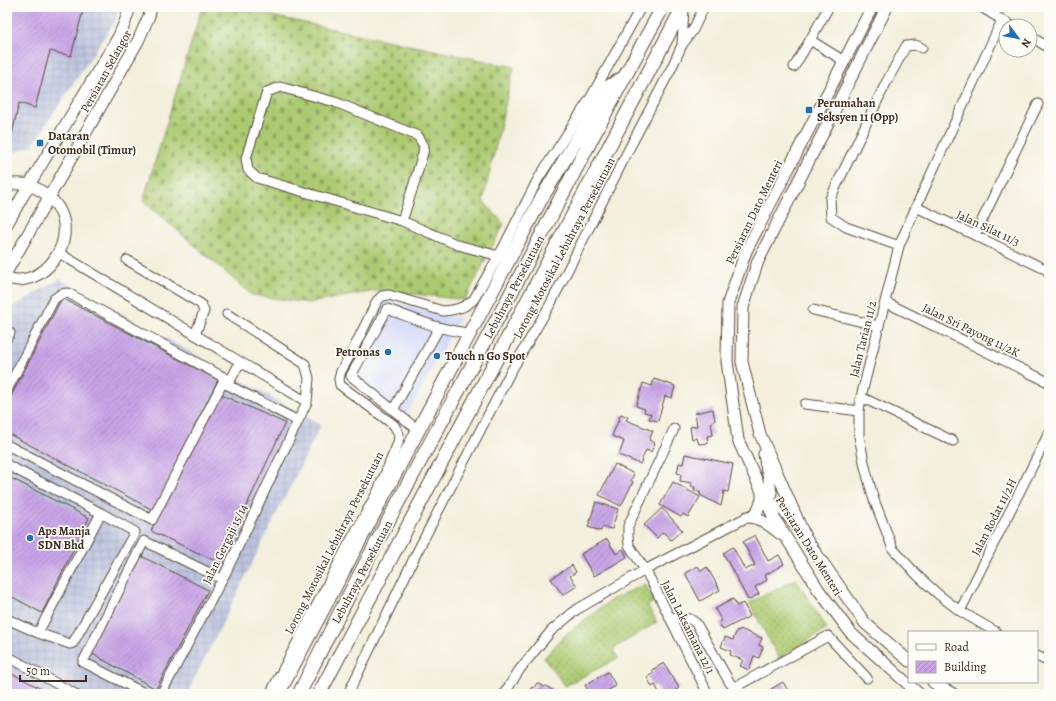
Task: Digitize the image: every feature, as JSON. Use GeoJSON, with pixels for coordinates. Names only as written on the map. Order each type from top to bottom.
{"type":"FeatureCollection","features":[{"type":"Feature","properties":{"kind":"highway","name":"Lebuhraya Persekutuan"},"geometry":{"type":"LineString","coordinates":[[299,694],[344,605],[525,266],[623,78],[663,7]]}},
{"type":"Feature","properties":{"kind":"highway","name":"Lebuhraya Persekutuan"},"geometry":{"type":"LineString","coordinates":[[319,694],[684,7]]}},
{"type":"Feature","properties":{"kind":"highway"},"geometry":{"type":"LineString","coordinates":[[277,692],[469,333],[503,258],[540,201],[608,87],[623,78]]}},
{"type":"Feature","properties":{"kind":"main road","name":"Persiaran Selangor"},"geometry":{"type":"LineString","coordinates":[[7,224],[119,36],[130,7]]}},
{"type":"Feature","properties":{"kind":"main road","name":"Persiaran Selangor"},"geometry":{"type":"LineString","coordinates":[[7,271],[138,42],[149,16],[151,7]]}},
{"type":"Feature","properties":{"kind":"main road","name":"Persiaran Dato Menteri"},"geometry":{"type":"LineString","coordinates":[[872,7],[746,251],[728,303],[726,361],[738,440],[774,518],[818,589],[852,633],[919,694]]}},
{"type":"Feature","properties":{"kind":"main road","name":"Persiaran Dato Menteri"},"geometry":{"type":"LineString","coordinates":[[886,8],[758,261],[743,307],[742,362],[760,434],[806,539],[865,623],[908,660]]}},
{"type":"Feature","properties":{"kind":"main road"},"geometry":{"type":"LineString","coordinates":[[7,185],[14,183],[30,185],[40,190],[50,197],[59,209],[64,223],[64,239],[59,253],[49,266],[35,276],[19,280],[7,278]]}},
{"type":"Feature","properties":{"kind":"main road"},"geometry":{"type":"LineString","coordinates":[[763,440],[771,492],[769,506],[776,506],[785,512],[806,539]]}},
{"type":"Feature","properties":{"kind":"main road"},"geometry":{"type":"LineString","coordinates":[[762,492],[762,500],[752,515],[768,524],[787,539]]}},
{"type":"Feature","properties":{"kind":"main road"},"geometry":{"type":"LineString","coordinates":[[934,683],[952,694]]}},
{"type":"Feature","properties":{"kind":"street","name":"Lorong Motosikal Lebuhraya Persekutuan"},"geometry":{"type":"LineString","coordinates":[[277,692],[347,547],[377,492],[398,443],[399,434],[394,425],[340,385],[339,379],[341,371],[377,301],[382,296],[389,295],[443,311],[468,306],[474,300],[503,258],[538,179],[591,97],[641,7]]}},
{"type":"Feature","properties":{"kind":"street"},"geometry":{"type":"LineString","coordinates":[[682,45],[684,7]]}},
{"type":"Feature","properties":{"kind":"street","name":"Lorong Motosikal Lebuhraya Persekutuan"},"geometry":{"type":"LineString","coordinates":[[348,694],[416,554],[510,373],[551,303],[682,45],[693,30],[704,7]]}},
{"type":"Feature","properties":{"kind":"street"},"geometry":{"type":"LineString","coordinates":[[981,7],[999,18]]}},
{"type":"Feature","properties":{"kind":"street"},"geometry":{"type":"LineString","coordinates":[[794,66],[827,10]]}},
{"type":"Feature","properties":{"kind":"street","name":"Jalan Tarian 11/2"},"geometry":{"type":"LineString","coordinates":[[994,631],[960,611],[939,595],[919,577],[893,549],[873,497],[865,466],[859,436],[859,411],[861,397],[899,246],[998,29]]}},
{"type":"Feature","properties":{"kind":"street"},"geometry":{"type":"LineString","coordinates":[[810,40],[844,61]]}},
{"type":"Feature","properties":{"kind":"street"},"geometry":{"type":"LineString","coordinates":[[1038,41],[1049,48]]}},
{"type":"Feature","properties":{"kind":"street"},"geometry":{"type":"LineString","coordinates":[[899,246],[846,227],[831,217],[830,199],[866,122],[906,46],[914,45],[922,48]]}},
{"type":"Feature","properties":{"kind":"street"},"geometry":{"type":"LineString","coordinates":[[402,221],[423,153],[424,146],[418,136],[335,102],[280,87],[267,92],[246,158],[248,170],[257,178],[402,221],[458,245],[503,258]]}},
{"type":"Feature","properties":{"kind":"street"},"geometry":{"type":"LineString","coordinates":[[975,235],[1038,104]]}},
{"type":"Feature","properties":{"kind":"street","name":"Jalan Silat 11/3"},"geometry":{"type":"LineString","coordinates":[[916,207],[1049,270]]}},
{"type":"Feature","properties":{"kind":"street"},"geometry":{"type":"LineString","coordinates":[[59,253],[307,402]]}},
{"type":"Feature","properties":{"kind":"street"},"geometry":{"type":"LineString","coordinates":[[127,260],[201,304],[204,311],[196,334]]}},
{"type":"Feature","properties":{"kind":"street"},"geometry":{"type":"LineString","coordinates":[[7,390],[54,299],[60,294],[68,292],[225,378],[152,520],[7,444]]}},
{"type":"Feature","properties":{"kind":"street","name":"Jalan Sri Payong 11/2K"},"geometry":{"type":"LineString","coordinates":[[885,302],[1046,381]]}},
{"type":"Feature","properties":{"kind":"street"},"geometry":{"type":"LineString","coordinates":[[418,430],[351,376],[387,309],[439,328],[455,332],[469,333]]}},
{"type":"Feature","properties":{"kind":"street"},"geometry":{"type":"LineString","coordinates":[[813,310],[879,326]]}},
{"type":"Feature","properties":{"kind":"street","name":"Jalan Gergaji 15/14"},"geometry":{"type":"LineString","coordinates":[[161,694],[222,579],[307,402],[310,378],[305,364],[227,314]]}},
{"type":"Feature","properties":{"kind":"street"},"geometry":{"type":"LineString","coordinates":[[393,410],[439,328]]}},
{"type":"Feature","properties":{"kind":"street"},"geometry":{"type":"LineString","coordinates":[[352,352],[362,357]]}},
{"type":"Feature","properties":{"kind":"street"},"geometry":{"type":"LineString","coordinates":[[240,362],[228,385],[298,421]]}},
{"type":"Feature","properties":{"kind":"street"},"geometry":{"type":"LineString","coordinates":[[861,397],[953,441]]}},
{"type":"Feature","properties":{"kind":"street"},"geometry":{"type":"LineString","coordinates":[[805,404],[859,411]]}},
{"type":"Feature","properties":{"kind":"street","name":"Jalan Laksamana 12/1"},"geometry":{"type":"LineString","coordinates":[[674,429],[628,526],[629,545],[645,570],[708,694]]}},
{"type":"Feature","properties":{"kind":"street","name":"Jalan Rodat 11/2H"},"geometry":{"type":"LineString","coordinates":[[960,611],[1049,433]]}},
{"type":"Feature","properties":{"kind":"street"},"geometry":{"type":"LineString","coordinates":[[7,465],[135,532],[73,643],[70,644],[38,633],[7,619]]}},
{"type":"Feature","properties":{"kind":"street"},"geometry":{"type":"LineString","coordinates":[[504,694],[520,669],[551,631],[576,610],[645,570],[769,506]]}},
{"type":"Feature","properties":{"kind":"street"},"geometry":{"type":"LineString","coordinates":[[38,633],[101,513]]}},
{"type":"Feature","properties":{"kind":"street"},"geometry":{"type":"LineString","coordinates":[[146,694],[83,662],[144,541],[222,579]]}},
{"type":"Feature","properties":{"kind":"street"},"geometry":{"type":"LineString","coordinates":[[669,617],[690,619],[696,623],[733,686],[737,686],[758,675],[828,636],[867,678]]}},
{"type":"Feature","properties":{"kind":"street"},"geometry":{"type":"LineString","coordinates":[[7,656],[75,694]]}},
{"type":"Feature","properties":{"kind":"street"},"geometry":{"type":"LineString","coordinates":[[1038,656],[1049,662]]}},
{"type":"Feature","properties":{"kind":"shaded area"},"geometry":{"type":"Polygon","coordinates":[[[7,7],[119,7],[115,21],[32,146],[7,155],[7,7]]]}},
{"type":"Feature","properties":{"kind":"shaded area"},"geometry":{"type":"Polygon","coordinates":[[[60,279],[321,425],[187,694],[7,694],[7,310],[60,279]]]}},
{"type":"Feature","properties":{"kind":"shaded area"},"geometry":{"type":"Polygon","coordinates":[[[384,301],[391,301],[460,318],[401,426],[346,381],[344,374],[376,311],[384,301]]]}},
{"type":"Feature","properties":{"kind":"green space"},"geometry":{"type":"Polygon","coordinates":[[[202,7],[229,7],[514,67],[483,201],[504,224],[465,300],[381,290],[308,303],[252,295],[143,201],[202,7]]]}},
{"type":"Feature","properties":{"kind":"green space"},"geometry":{"type":"Polygon","coordinates":[[[796,579],[827,629],[779,658],[749,603],[796,579]]]}},
{"type":"Feature","properties":{"kind":"green space"},"geometry":{"type":"Polygon","coordinates":[[[645,584],[654,601],[648,606],[657,622],[613,649],[618,658],[565,686],[544,658],[568,632],[611,600],[645,584]]]}},
{"type":"Feature","properties":{"kind":"building"},"geometry":{"type":"Polygon","coordinates":[[[7,7],[84,7],[71,56],[50,51],[35,108],[19,103],[12,134],[7,133],[7,7]]]}},
{"type":"Feature","properties":{"kind":"building"},"geometry":{"type":"Polygon","coordinates":[[[84,7],[97,7],[96,11],[84,7]]]}},
{"type":"Feature","properties":{"kind":"building"},"geometry":{"type":"Polygon","coordinates":[[[62,298],[218,380],[153,510],[7,433],[7,404],[62,298]]]}},
{"type":"Feature","properties":{"kind":"building"},"geometry":{"type":"Polygon","coordinates":[[[654,379],[675,386],[672,398],[665,396],[658,421],[649,419],[651,414],[644,412],[645,409],[636,406],[643,383],[652,386],[654,379]]]}},
{"type":"Feature","properties":{"kind":"building"},"geometry":{"type":"Polygon","coordinates":[[[219,394],[285,423],[220,563],[151,531],[219,394]]]}},
{"type":"Feature","properties":{"kind":"building"},"geometry":{"type":"Polygon","coordinates":[[[713,409],[715,421],[711,422],[713,435],[707,436],[708,443],[699,444],[697,438],[692,439],[690,427],[697,426],[695,413],[713,409]]]}},
{"type":"Feature","properties":{"kind":"building"},"geometry":{"type":"Polygon","coordinates":[[[621,414],[628,417],[626,420],[653,431],[649,440],[655,443],[651,452],[646,450],[640,464],[619,455],[624,441],[612,436],[621,414]]]}},
{"type":"Feature","properties":{"kind":"building"},"geometry":{"type":"Polygon","coordinates":[[[685,454],[733,464],[728,492],[724,491],[721,506],[700,495],[700,492],[694,491],[695,487],[691,487],[692,483],[680,481],[681,474],[677,473],[679,463],[683,464],[685,454]]]}},
{"type":"Feature","properties":{"kind":"building"},"geometry":{"type":"Polygon","coordinates":[[[615,464],[634,474],[631,480],[633,482],[621,506],[599,495],[615,464]]]}},
{"type":"Feature","properties":{"kind":"building"},"geometry":{"type":"Polygon","coordinates":[[[7,476],[89,518],[42,613],[7,594],[7,476]]]}},
{"type":"Feature","properties":{"kind":"building"},"geometry":{"type":"Polygon","coordinates":[[[673,482],[700,497],[688,517],[683,514],[681,517],[660,505],[673,482]]]}},
{"type":"Feature","properties":{"kind":"building"},"geometry":{"type":"Polygon","coordinates":[[[596,502],[618,509],[612,529],[602,527],[601,531],[588,527],[596,502]]]}},
{"type":"Feature","properties":{"kind":"building"},"geometry":{"type":"Polygon","coordinates":[[[662,508],[682,530],[671,540],[663,532],[657,538],[644,525],[662,508]]]}},
{"type":"Feature","properties":{"kind":"building"},"geometry":{"type":"Polygon","coordinates":[[[755,535],[768,561],[779,555],[784,564],[765,575],[767,580],[755,587],[759,594],[748,600],[723,553],[733,547],[745,570],[755,565],[743,542],[755,535]]]}},
{"type":"Feature","properties":{"kind":"building"},"geometry":{"type":"Polygon","coordinates":[[[607,539],[616,554],[623,549],[627,557],[594,576],[581,554],[607,539]]]}},
{"type":"Feature","properties":{"kind":"building"},"geometry":{"type":"Polygon","coordinates":[[[141,556],[208,590],[156,689],[89,652],[141,556]]]}},
{"type":"Feature","properties":{"kind":"building"},"geometry":{"type":"Polygon","coordinates":[[[572,565],[576,572],[570,576],[577,586],[563,595],[551,579],[572,565]]]}},
{"type":"Feature","properties":{"kind":"building"},"geometry":{"type":"Polygon","coordinates":[[[698,566],[701,571],[707,567],[720,590],[700,601],[685,573],[698,566]]]}},
{"type":"Feature","properties":{"kind":"building"},"geometry":{"type":"Polygon","coordinates":[[[733,599],[737,606],[743,603],[750,616],[723,630],[719,623],[722,621],[715,609],[733,599]]]}},
{"type":"Feature","properties":{"kind":"building"},"geometry":{"type":"Polygon","coordinates":[[[740,629],[762,638],[759,645],[763,647],[759,658],[754,656],[749,670],[740,666],[743,660],[730,655],[731,651],[721,647],[725,637],[733,640],[737,630],[739,631],[740,629]]]}},
{"type":"Feature","properties":{"kind":"building"},"geometry":{"type":"Polygon","coordinates":[[[664,663],[679,688],[669,694],[660,694],[655,685],[652,687],[647,677],[654,673],[652,670],[664,663]]]}},
{"type":"Feature","properties":{"kind":"building"},"geometry":{"type":"Polygon","coordinates":[[[7,671],[51,694],[7,694],[7,671]]]}},
{"type":"Feature","properties":{"kind":"building"},"geometry":{"type":"Polygon","coordinates":[[[608,672],[616,686],[601,694],[590,694],[585,685],[608,672]]]}},
{"type":"Feature","properties":{"kind":"building"},"geometry":{"type":"Polygon","coordinates":[[[783,682],[790,694],[774,694],[771,689],[783,682]]]}},
{"type":"Feature","properties":{"kind":"building"},"geometry":{"type":"Polygon","coordinates":[[[537,683],[554,691],[552,694],[527,694],[537,683]]]}},
{"type":"Feature","properties":{"kind":"place","name":"Perumahan Seksyen 11 (Opp)"},"geometry":{"type":"Point","coordinates":[809,110]}},
{"type":"Feature","properties":{"kind":"place","name":"Dataran Otomobil (Timur)"},"geometry":{"type":"Point","coordinates":[40,143]}},
{"type":"Feature","properties":{"kind":"place","name":"Petronas"},"geometry":{"type":"Point","coordinates":[388,352]}},
{"type":"Feature","properties":{"kind":"place","name":"Touch n Go Spot"},"geometry":{"type":"Point","coordinates":[437,356]}},
{"type":"Feature","properties":{"kind":"place","name":"Aps Manja SDN Bhd"},"geometry":{"type":"Point","coordinates":[30,538]}}]}
